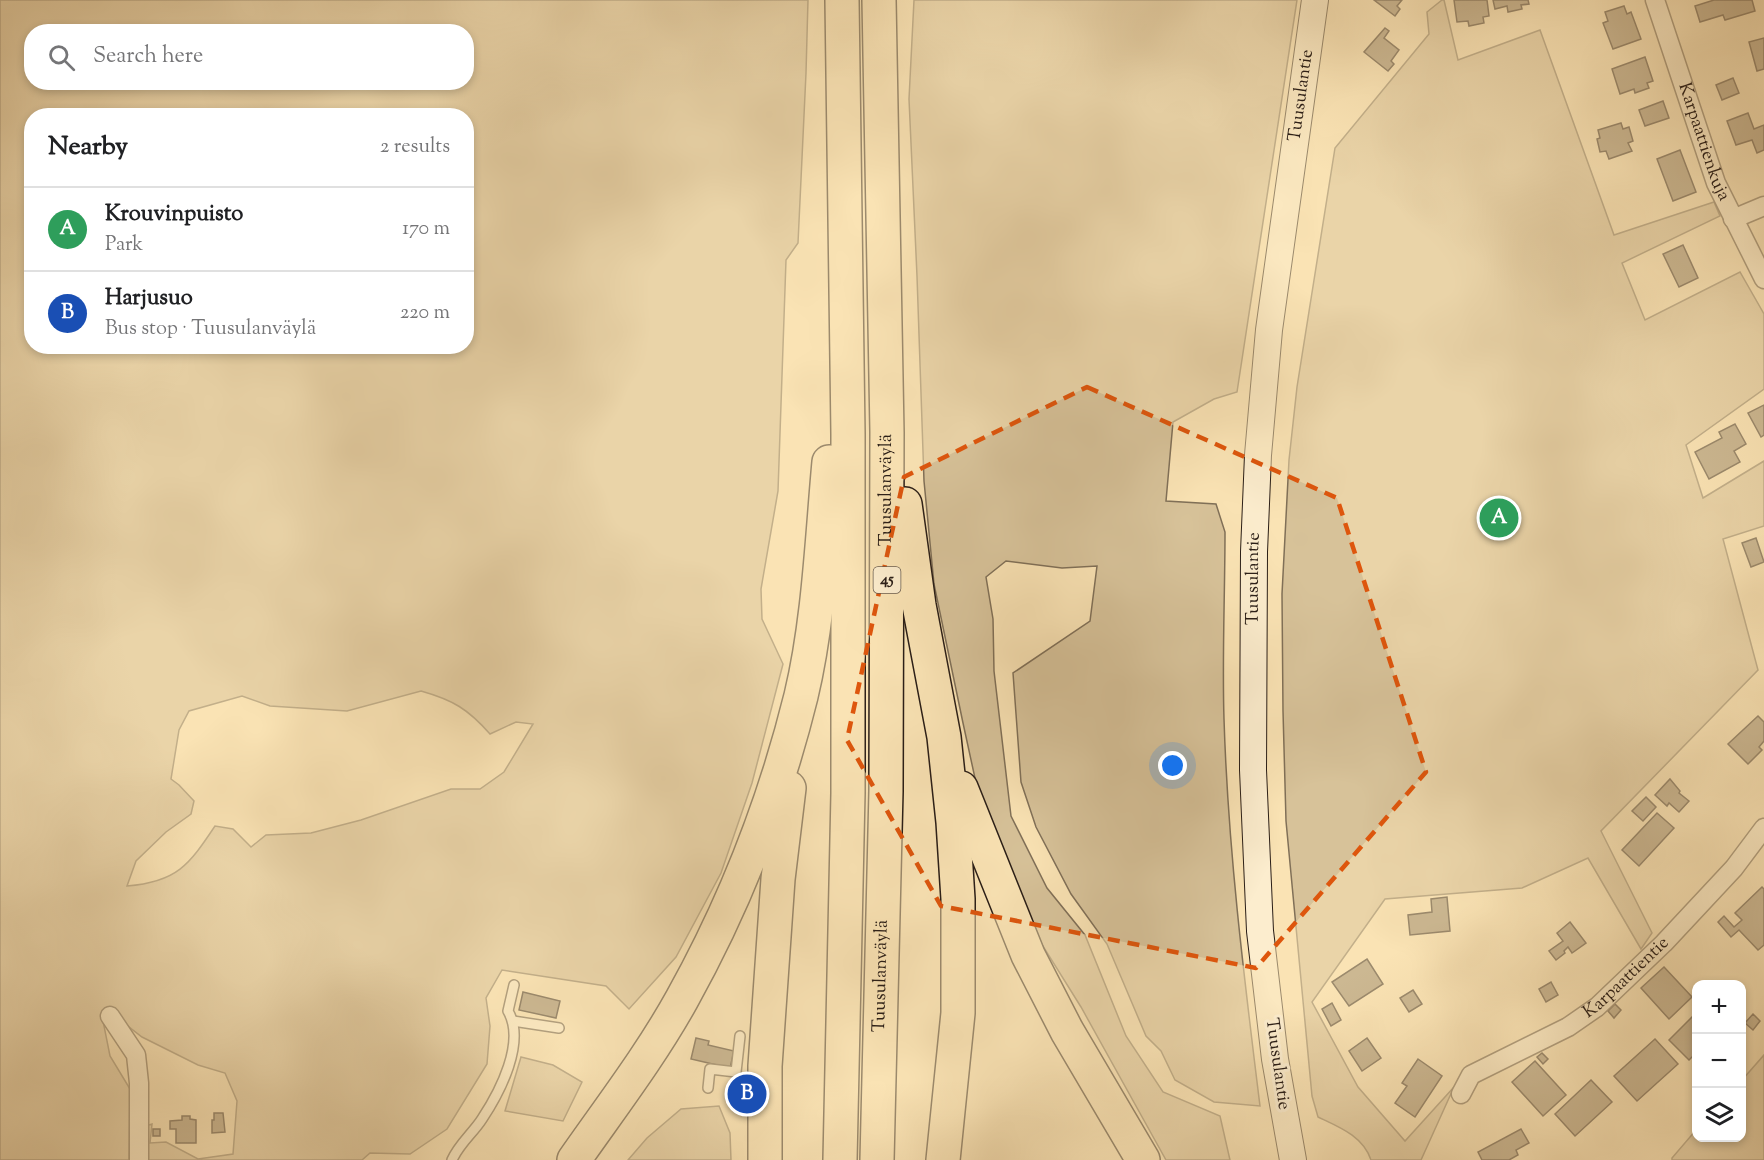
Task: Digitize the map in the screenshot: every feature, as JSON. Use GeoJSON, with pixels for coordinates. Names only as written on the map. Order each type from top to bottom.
{"type":"FeatureCollection","features":[{"type":"Feature","properties":{"kind":"highway","name":"Tuusulanväylä"},"geometry":{"type":"LineString","coordinates":[[840,1160],[848,793],[848,434],[842,0]]}},
{"type":"Feature","properties":{"kind":"highway","name":"Tuusulanväylä"},"geometry":{"type":"LineString","coordinates":[[877,1160],[886,791],[887,432],[879,0]]}},
{"type":"Feature","properties":{"kind":"highway"},"geometry":{"type":"LineString","coordinates":[[765,1160],[765,1065],[778,879],[801,694],[816,608],[845,278]]}},
{"type":"Feature","properties":{"kind":"highway"},"geometry":{"type":"LineString","coordinates":[[884,289],[902,445],[906,520],[919,605],[944,737],[953,822],[958,899],[958,1013],[943,1160]]}},
{"type":"Feature","properties":{"kind":"highway"},"geometry":{"type":"LineString","coordinates":[[574,1160],[644,1062],[682,999],[716,934],[753,851],[779,773],[801,694]]}},
{"type":"Feature","properties":{"kind":"highway"},"geometry":{"type":"LineString","coordinates":[[944,737],[976,828],[1028,955],[1067,1031],[1143,1160]]}},
{"type":"Feature","properties":{"kind":"main road","name":"Tuusulantie"},"geometry":{"type":"LineString","coordinates":[[1293,1160],[1275,1059],[1260,931],[1253,770],[1254,552],[1258,455],[1269,330],[1315,0]]}},
{"type":"Feature","properties":{"kind":"street","name":"Karpaattienkuja"},"geometry":{"type":"LineString","coordinates":[[1654,0],[1716,183],[1764,279]]}},
{"type":"Feature","properties":{"kind":"street"},"geometry":{"type":"LineString","coordinates":[[1733,219],[1764,206]]}},
{"type":"Feature","properties":{"kind":"street","name":"Karpaattientie"},"geometry":{"type":"LineString","coordinates":[[1461,1094],[1471,1075],[1568,1027],[1597,1007],[1664,943],[1734,868],[1764,828]]}},
{"type":"Feature","properties":{"kind":"street"},"geometry":{"type":"LineString","coordinates":[[110,1016],[135,1055],[139,1083],[139,1160]]}},
{"type":"Feature","properties":{"kind":"lane"},"geometry":{"type":"LineString","coordinates":[[452,1160],[482,1120],[511,1062],[513,1021],[508,1011],[514,985]]}},
{"type":"Feature","properties":{"kind":"lane"},"geometry":{"type":"LineString","coordinates":[[513,1021],[558,1028]]}},
{"type":"Feature","properties":{"kind":"lane"},"geometry":{"type":"LineString","coordinates":[[708,1089],[710,1069],[736,1072],[740,1036]]}},
{"type":"Feature","properties":{"kind":"highlighted area"},"geometry":{"type":"Polygon","coordinates":[[[1087,387],[1337,498],[1426,772],[1256,968],[941,906],[847,740],[904,477],[1087,387]]]}},
{"type":"Feature","properties":{"kind":"shaded area"},"geometry":{"type":"Polygon","coordinates":[[[0,0],[808,0],[798,243],[786,260],[778,491],[761,589],[762,619],[783,664],[752,783],[721,873],[676,957],[629,1009],[606,986],[502,970],[486,998],[490,1026],[487,1064],[447,1129],[410,1154],[370,1153],[362,1160],[146,1160],[145,1126],[152,1124],[150,1143],[166,1142],[198,1159],[233,1154],[237,1101],[225,1073],[198,1065],[142,1037],[120,1020],[103,1021],[110,1056],[130,1089],[129,1160],[0,1160],[0,0]],[[421,691],[347,711],[270,706],[242,696],[189,711],[179,730],[171,779],[194,801],[191,814],[166,832],[136,861],[127,886],[144,884],[170,876],[189,861],[215,826],[233,829],[251,847],[266,835],[311,833],[361,820],[451,789],[480,789],[504,772],[533,724],[516,722],[490,734],[459,707],[421,691]]]}},
{"type":"Feature","properties":{"kind":"shaded area"},"geometry":{"type":"Polygon","coordinates":[[[914,0],[1297,0],[1237,392],[1214,399],[1173,422],[1166,501],[1216,504],[1225,532],[1223,672],[1226,768],[1238,913],[1260,1106],[1214,1102],[1175,1080],[1161,1051],[1146,1036],[1107,944],[1071,894],[1036,827],[1021,782],[1013,673],[1090,621],[1097,566],[1062,568],[1006,561],[986,577],[993,619],[994,671],[1011,816],[1047,888],[1085,935],[1126,1036],[1163,1092],[1220,1116],[1230,1160],[1166,1160],[1081,1007],[1031,927],[978,792],[934,584],[924,481],[909,99],[914,0]]]}},
{"type":"Feature","properties":{"kind":"shaded area"},"geometry":{"type":"Polygon","coordinates":[[[1444,0],[1458,60],[1540,30],[1614,235],[1714,202],[1720,216],[1622,263],[1645,320],[1740,272],[1764,314],[1764,389],[1686,445],[1703,498],[1764,461],[1764,526],[1723,539],[1758,670],[1601,831],[1652,933],[1641,949],[1588,858],[1522,888],[1385,899],[1312,1002],[1358,1087],[1405,1141],[1454,1087],[1421,1160],[1371,1160],[1356,1138],[1318,1117],[1312,1096],[1286,821],[1282,594],[1289,460],[1297,387],[1335,148],[1429,34],[1427,12],[1444,0]]]}},
{"type":"Feature","properties":{"kind":"shaded area"},"geometry":{"type":"Polygon","coordinates":[[[1764,1055],[1764,1160],[1672,1160],[1692,1135],[1692,1142],[1746,1142],[1746,1075],[1764,1055]]]}},
{"type":"Feature","properties":{"kind":"shaded area"},"geometry":{"type":"Polygon","coordinates":[[[521,1057],[553,1065],[582,1082],[563,1121],[505,1111],[521,1057]]]}},
{"type":"Feature","properties":{"kind":"shaded area"},"geometry":{"type":"Polygon","coordinates":[[[719,1106],[730,1133],[731,1160],[628,1160],[647,1138],[681,1109],[719,1106]]]}},
{"type":"Feature","properties":{"kind":"building"},"geometry":{"type":"Polygon","coordinates":[[[1374,0],[1402,0],[1397,6],[1400,9],[1395,16],[1374,0]]]}},
{"type":"Feature","properties":{"kind":"building"},"geometry":{"type":"Polygon","coordinates":[[[1454,0],[1487,0],[1489,16],[1483,17],[1484,23],[1469,26],[1468,21],[1457,22],[1454,0]]]}},
{"type":"Feature","properties":{"kind":"building"},"geometry":{"type":"Polygon","coordinates":[[[1493,0],[1528,0],[1529,4],[1521,5],[1522,9],[1508,12],[1507,6],[1495,9],[1493,0]]]}},
{"type":"Feature","properties":{"kind":"building"},"geometry":{"type":"Polygon","coordinates":[[[1714,0],[1752,0],[1755,11],[1725,20],[1723,15],[1700,22],[1695,6],[1714,0]]]}},
{"type":"Feature","properties":{"kind":"building"},"geometry":{"type":"Polygon","coordinates":[[[1624,6],[1627,14],[1631,12],[1641,39],[1613,49],[1603,23],[1608,21],[1605,12],[1624,6]]]}},
{"type":"Feature","properties":{"kind":"building"},"geometry":{"type":"Polygon","coordinates":[[[1385,28],[1389,31],[1384,38],[1399,50],[1391,61],[1394,64],[1388,71],[1364,52],[1385,28]]]}},
{"type":"Feature","properties":{"kind":"building"},"geometry":{"type":"Polygon","coordinates":[[[1764,38],[1764,69],[1757,71],[1749,42],[1764,38]]]}},
{"type":"Feature","properties":{"kind":"building"},"geometry":{"type":"Polygon","coordinates":[[[1645,57],[1653,81],[1647,83],[1649,88],[1635,93],[1634,89],[1620,94],[1612,69],[1645,57]]]}},
{"type":"Feature","properties":{"kind":"building"},"geometry":{"type":"Polygon","coordinates":[[[1733,78],[1739,93],[1722,100],[1716,85],[1733,78]]]}},
{"type":"Feature","properties":{"kind":"building"},"geometry":{"type":"Polygon","coordinates":[[[1663,101],[1669,118],[1645,126],[1639,110],[1663,101]]]}},
{"type":"Feature","properties":{"kind":"building"},"geometry":{"type":"Polygon","coordinates":[[[1748,113],[1754,129],[1764,125],[1764,150],[1757,153],[1752,140],[1736,145],[1727,121],[1748,113]]]}},
{"type":"Feature","properties":{"kind":"building"},"geometry":{"type":"Polygon","coordinates":[[[1621,123],[1623,129],[1629,127],[1633,141],[1628,143],[1632,151],[1609,159],[1606,151],[1600,152],[1597,139],[1600,138],[1598,130],[1621,123]]]}},
{"type":"Feature","properties":{"kind":"building"},"geometry":{"type":"Polygon","coordinates":[[[1680,150],[1696,192],[1673,201],[1657,159],[1680,150]]]}},
{"type":"Feature","properties":{"kind":"building"},"geometry":{"type":"Polygon","coordinates":[[[1683,245],[1698,278],[1679,287],[1663,254],[1683,245]]]}},
{"type":"Feature","properties":{"kind":"building"},"geometry":{"type":"Polygon","coordinates":[[[1764,405],[1764,435],[1761,437],[1748,413],[1764,405]]]}},
{"type":"Feature","properties":{"kind":"building"},"geometry":{"type":"Polygon","coordinates":[[[1735,424],[1746,444],[1734,451],[1740,462],[1709,479],[1695,452],[1722,438],[1719,432],[1735,424]]]}},
{"type":"Feature","properties":{"kind":"building"},"geometry":{"type":"Polygon","coordinates":[[[1756,538],[1764,562],[1751,567],[1742,543],[1756,538]]]}},
{"type":"Feature","properties":{"kind":"building"},"geometry":{"type":"Polygon","coordinates":[[[1758,716],[1764,722],[1764,741],[1759,747],[1762,750],[1748,764],[1728,744],[1758,716]]]}},
{"type":"Feature","properties":{"kind":"building"},"geometry":{"type":"Polygon","coordinates":[[[1670,779],[1680,791],[1679,793],[1689,801],[1679,812],[1669,803],[1667,806],[1655,795],[1670,779]]]}},
{"type":"Feature","properties":{"kind":"building"},"geometry":{"type":"Polygon","coordinates":[[[1646,797],[1656,807],[1643,821],[1632,811],[1646,797]]]}},
{"type":"Feature","properties":{"kind":"building"},"geometry":{"type":"Polygon","coordinates":[[[1657,813],[1674,828],[1639,866],[1622,850],[1657,813]]]}},
{"type":"Feature","properties":{"kind":"building"},"geometry":{"type":"Polygon","coordinates":[[[1762,887],[1764,889],[1764,945],[1758,950],[1739,930],[1731,937],[1718,922],[1724,916],[1734,927],[1742,920],[1735,913],[1762,887]]]}},
{"type":"Feature","properties":{"kind":"building"},"geometry":{"type":"Polygon","coordinates":[[[1447,897],[1450,931],[1410,935],[1408,915],[1432,912],[1431,899],[1447,897]]]}},
{"type":"Feature","properties":{"kind":"building"},"geometry":{"type":"Polygon","coordinates":[[[1570,922],[1586,943],[1572,953],[1568,947],[1565,953],[1556,960],[1549,951],[1563,941],[1557,933],[1570,922]]]}},
{"type":"Feature","properties":{"kind":"building"},"geometry":{"type":"Polygon","coordinates":[[[1367,959],[1383,984],[1349,1006],[1332,982],[1367,959]]]}},
{"type":"Feature","properties":{"kind":"building"},"geometry":{"type":"Polygon","coordinates":[[[1664,967],[1692,997],[1669,1019],[1641,988],[1664,967]]]}},
{"type":"Feature","properties":{"kind":"building"},"geometry":{"type":"Polygon","coordinates":[[[1551,982],[1558,995],[1546,1002],[1539,989],[1551,982]]]}},
{"type":"Feature","properties":{"kind":"building"},"geometry":{"type":"Polygon","coordinates":[[[1413,990],[1422,1004],[1409,1012],[1400,998],[1413,990]]]}},
{"type":"Feature","properties":{"kind":"building"},"geometry":{"type":"Polygon","coordinates":[[[523,992],[560,1001],[556,1018],[519,1010],[523,992]]]}},
{"type":"Feature","properties":{"kind":"building"},"geometry":{"type":"Polygon","coordinates":[[[1332,1003],[1341,1020],[1331,1026],[1322,1009],[1332,1003]]]}},
{"type":"Feature","properties":{"kind":"building"},"geometry":{"type":"Polygon","coordinates":[[[1615,1004],[1621,1010],[1614,1018],[1608,1011],[1615,1004]]]}},
{"type":"Feature","properties":{"kind":"building"},"geometry":{"type":"Polygon","coordinates":[[[1753,1014],[1760,1021],[1753,1030],[1746,1022],[1753,1014]]]}},
{"type":"Feature","properties":{"kind":"building"},"geometry":{"type":"Polygon","coordinates":[[[1692,1017],[1692,1057],[1689,1060],[1669,1040],[1692,1017]]]}},
{"type":"Feature","properties":{"kind":"building"},"geometry":{"type":"Polygon","coordinates":[[[696,1038],[709,1041],[708,1045],[734,1051],[730,1068],[691,1059],[696,1038]]]}},
{"type":"Feature","properties":{"kind":"building"},"geometry":{"type":"Polygon","coordinates":[[[1367,1038],[1381,1058],[1362,1071],[1349,1051],[1367,1038]]]}},
{"type":"Feature","properties":{"kind":"building"},"geometry":{"type":"Polygon","coordinates":[[[1655,1039],[1678,1064],[1637,1101],[1614,1076],[1655,1039]]]}},
{"type":"Feature","properties":{"kind":"building"},"geometry":{"type":"Polygon","coordinates":[[[1542,1053],[1548,1059],[1543,1064],[1537,1057],[1542,1053]]]}},
{"type":"Feature","properties":{"kind":"building"},"geometry":{"type":"Polygon","coordinates":[[[1418,1059],[1442,1076],[1415,1117],[1395,1103],[1407,1086],[1402,1083],[1418,1059]]]}},
{"type":"Feature","properties":{"kind":"building"},"geometry":{"type":"Polygon","coordinates":[[[1535,1061],[1566,1095],[1543,1116],[1512,1082],[1535,1061]]]}},
{"type":"Feature","properties":{"kind":"building"},"geometry":{"type":"Polygon","coordinates":[[[1591,1080],[1612,1102],[1575,1136],[1555,1114],[1591,1080]]]}},
{"type":"Feature","properties":{"kind":"building"},"geometry":{"type":"Polygon","coordinates":[[[214,1113],[223,1113],[225,1132],[212,1133],[214,1113]]]}},
{"type":"Feature","properties":{"kind":"building"},"geometry":{"type":"Polygon","coordinates":[[[182,1116],[190,1116],[190,1119],[196,1120],[196,1143],[176,1143],[176,1129],[170,1129],[170,1121],[182,1120],[182,1116]]]}},
{"type":"Feature","properties":{"kind":"building"},"geometry":{"type":"Polygon","coordinates":[[[153,1129],[160,1129],[160,1136],[153,1136],[153,1129]]]}},
{"type":"Feature","properties":{"kind":"building"},"geometry":{"type":"Polygon","coordinates":[[[1521,1129],[1529,1143],[1516,1150],[1518,1155],[1509,1160],[1482,1160],[1478,1152],[1521,1129]]]}},
{"type":"Feature","properties":{"kind":"place","name":"Krouvinpuisto"},"geometry":{"type":"Point","coordinates":[1499,518]}},
{"type":"Feature","properties":{"kind":"place","name":"Harjusuo"},"geometry":{"type":"Point","coordinates":[747,1094]}}]}
